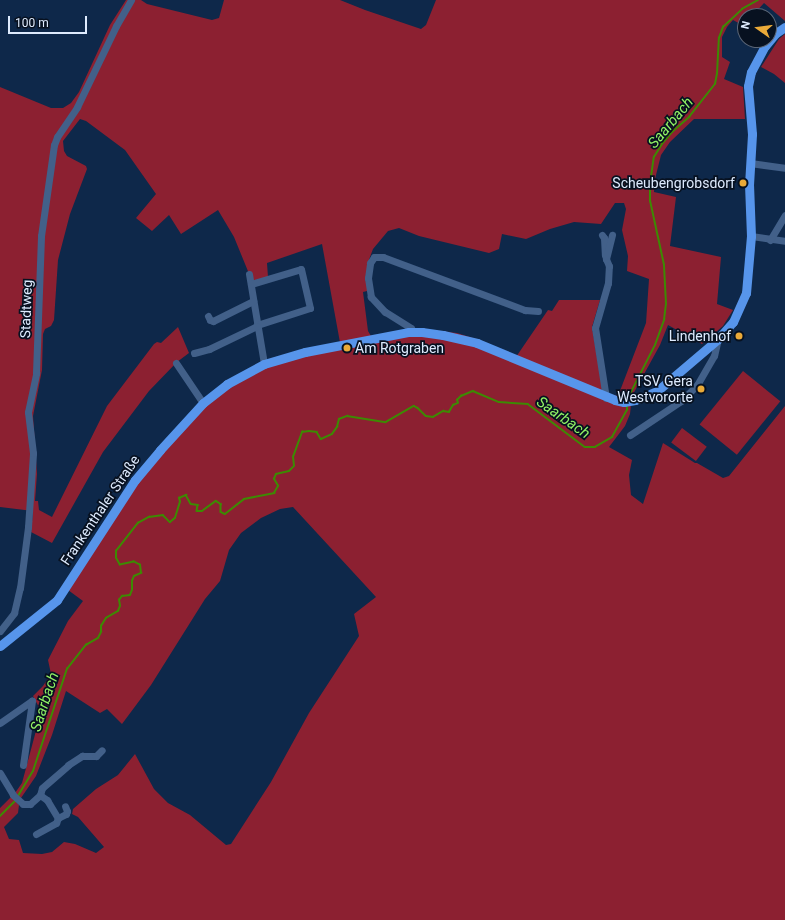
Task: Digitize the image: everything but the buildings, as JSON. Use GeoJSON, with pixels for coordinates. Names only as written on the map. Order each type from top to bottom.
{"type":"FeatureCollection","features":[{"type":"Feature","properties":{"kind":"main road"},"geometry":{"type":"LineString","coordinates":[[718,339],[733,322],[746,293],[750,236],[749,209],[752,134],[748,86],[751,72],[765,46],[776,33],[785,26]]}},
{"type":"Feature","properties":{"kind":"main road","name":"Frankenthaler Straße"},"geometry":{"type":"LineString","coordinates":[[0,646],[19,629],[46,610],[57,600],[135,480],[203,403],[228,384],[264,364],[305,352],[413,332],[443,335],[477,343],[606,398],[624,402],[635,400],[657,391],[718,339]]}},
{"type":"Feature","properties":{"kind":"street","name":"Stadtweg"},"geometry":{"type":"LineString","coordinates":[[0,631],[14,613],[20,588],[28,527],[33,461],[28,409],[36,373],[41,236],[54,145],[57,137],[77,107],[116,26],[131,0]]}},
{"type":"Feature","properties":{"kind":"street"},"geometry":{"type":"LineString","coordinates":[[750,162],[785,168]]}},
{"type":"Feature","properties":{"kind":"street"},"geometry":{"type":"LineString","coordinates":[[770,240],[785,215]]}},
{"type":"Feature","properties":{"kind":"street"},"geometry":{"type":"LineString","coordinates":[[602,235],[604,238],[606,259],[609,266],[608,283],[595,328],[606,398]]}},
{"type":"Feature","properties":{"kind":"street"},"geometry":{"type":"LineString","coordinates":[[606,259],[612,236]]}},
{"type":"Feature","properties":{"kind":"street"},"geometry":{"type":"LineString","coordinates":[[750,236],[785,241]]}},
{"type":"Feature","properties":{"kind":"street"},"geometry":{"type":"LineString","coordinates":[[413,332],[411,328],[385,312],[371,297],[368,278],[370,263],[374,257],[383,257],[525,310],[538,311]]}},
{"type":"Feature","properties":{"kind":"street"},"geometry":{"type":"LineString","coordinates":[[194,353],[209,350],[257,326],[310,308],[301,269],[251,284]]}},
{"type":"Feature","properties":{"kind":"street"},"geometry":{"type":"LineString","coordinates":[[249,274],[264,364]]}},
{"type":"Feature","properties":{"kind":"street"},"geometry":{"type":"LineString","coordinates":[[208,316],[210,320],[213,321],[253,300]]}},
{"type":"Feature","properties":{"kind":"street"},"geometry":{"type":"LineString","coordinates":[[630,435],[681,401],[697,385],[714,356],[718,339]]}},
{"type":"Feature","properties":{"kind":"street"},"geometry":{"type":"LineString","coordinates":[[176,364],[203,403]]}},
{"type":"Feature","properties":{"kind":"street"},"geometry":{"type":"LineString","coordinates":[[0,723],[32,701],[23,765]]}},
{"type":"Feature","properties":{"kind":"street"},"geometry":{"type":"LineString","coordinates":[[0,774],[13,795],[23,804],[30,804],[40,795],[42,788],[68,765],[82,756],[96,756],[102,750]]}},
{"type":"Feature","properties":{"kind":"street"},"geometry":{"type":"LineString","coordinates":[[40,795],[47,800],[58,818]]}},
{"type":"Feature","properties":{"kind":"street"},"geometry":{"type":"LineString","coordinates":[[36,834],[56,823],[58,818],[67,813],[65,806]]}},
{"type":"Feature","properties":{"kind":"shaded area"},"geometry":{"type":"Polygon","coordinates":[[[126,0],[141,0],[147,4],[212,20],[219,18],[224,0],[340,0],[421,29],[426,25],[436,0],[785,0],[785,21],[777,14],[777,8],[770,8],[764,3],[759,8],[737,8],[737,22],[733,20],[727,27],[722,37],[722,57],[730,62],[724,79],[743,87],[745,119],[694,119],[670,142],[661,155],[655,179],[654,192],[676,197],[670,246],[721,257],[717,304],[733,310],[723,326],[702,344],[668,325],[660,345],[632,396],[630,414],[625,426],[609,447],[632,460],[629,475],[631,495],[643,504],[663,443],[723,478],[729,476],[785,406],[785,920],[0,920],[0,808],[11,797],[19,805],[18,813],[4,827],[9,839],[19,840],[23,853],[42,854],[52,852],[64,842],[75,844],[96,853],[104,847],[78,817],[72,814],[73,809],[96,789],[118,775],[135,754],[154,789],[168,803],[190,815],[226,845],[231,844],[271,782],[309,713],[359,636],[354,614],[376,597],[293,507],[280,509],[261,518],[241,533],[229,550],[220,581],[205,599],[151,685],[122,724],[107,709],[100,713],[66,691],[52,735],[36,776],[21,798],[15,793],[22,783],[37,727],[40,709],[33,696],[43,686],[51,674],[48,660],[68,621],[83,601],[68,590],[138,481],[204,407],[229,387],[249,374],[275,364],[341,348],[322,244],[267,263],[268,277],[252,281],[234,237],[218,210],[181,234],[169,215],[152,231],[136,218],[156,194],[125,150],[86,121],[80,119],[63,141],[64,151],[67,156],[86,166],[87,169],[70,214],[58,260],[54,320],[51,326],[45,329],[43,334],[42,370],[33,416],[37,474],[35,501],[38,501],[39,510],[52,517],[107,406],[154,344],[157,342],[161,343],[178,327],[189,353],[177,362],[149,391],[103,452],[52,543],[31,532],[33,511],[0,507],[0,87],[51,108],[63,108],[71,103],[79,92],[110,25],[126,0]],[[615,203],[601,224],[574,222],[550,229],[526,239],[502,234],[499,249],[489,253],[419,236],[399,228],[388,231],[373,249],[367,265],[367,291],[363,292],[368,331],[371,336],[430,330],[457,333],[482,341],[516,357],[548,310],[552,311],[559,300],[600,300],[592,327],[603,393],[618,396],[646,323],[649,279],[627,271],[628,256],[622,230],[626,209],[624,203],[615,203]]]}},
{"type":"Feature","properties":{"kind":"shaded area"},"geometry":{"type":"Polygon","coordinates":[[[785,34],[785,83],[774,74],[761,67],[773,48],[777,48],[777,42],[785,34]]]}},
{"type":"Feature","properties":{"kind":"shaded area"},"geometry":{"type":"Polygon","coordinates":[[[743,371],[780,401],[737,455],[700,425],[743,371]]]}},
{"type":"Feature","properties":{"kind":"shaded area"},"geometry":{"type":"Polygon","coordinates":[[[682,428],[707,447],[696,461],[671,442],[682,428]]]}},
{"type":"Feature","properties":{"kind":"waterway","name":"Saarbach"},"geometry":{"type":"LineString","coordinates":[[628,398],[655,345],[664,320],[666,304],[664,265],[650,201],[650,184],[654,157],[672,132],[689,117],[715,84],[719,38],[723,27],[742,9],[758,0]]}},
{"type":"Feature","properties":{"kind":"waterway","name":"Saarbach"},"geometry":{"type":"LineString","coordinates":[[18,796],[33,771],[67,669],[86,645],[98,638],[101,632],[101,626],[106,618],[118,611],[120,606],[119,600],[122,596],[130,595],[134,576],[141,573],[140,565],[134,562],[120,565],[116,558],[116,551],[138,523],[149,517],[163,515],[170,522],[175,518],[180,502],[179,498],[186,495],[191,504],[198,505],[197,511],[202,511],[216,501],[221,504],[221,512],[225,514],[244,499],[274,493],[278,486],[274,479],[276,474],[289,471],[294,466],[293,457],[302,432],[317,432],[321,439],[332,434],[337,427],[339,419],[347,416],[386,422],[414,406],[426,416],[433,417],[443,411],[449,412],[453,405],[458,403],[457,400],[461,396],[473,391],[499,402],[528,404],[585,447],[595,447],[612,437],[627,410],[627,404]]}},
{"type":"Feature","properties":{"kind":"waterway","name":"Saarbach"},"geometry":{"type":"LineString","coordinates":[[0,816],[15,801]]}},
{"type":"Feature","properties":{"kind":"place","name":"Scheubengrobsdorf"},"geometry":{"type":"Point","coordinates":[743,183]}},
{"type":"Feature","properties":{"kind":"place","name":"Lindenhof"},"geometry":{"type":"Point","coordinates":[739,336]}},
{"type":"Feature","properties":{"kind":"place","name":"Am Rotgraben"},"geometry":{"type":"Point","coordinates":[347,348]}},
{"type":"Feature","properties":{"kind":"place","name":"TSV Gera Westvororte"},"geometry":{"type":"Point","coordinates":[701,389]}}]}
